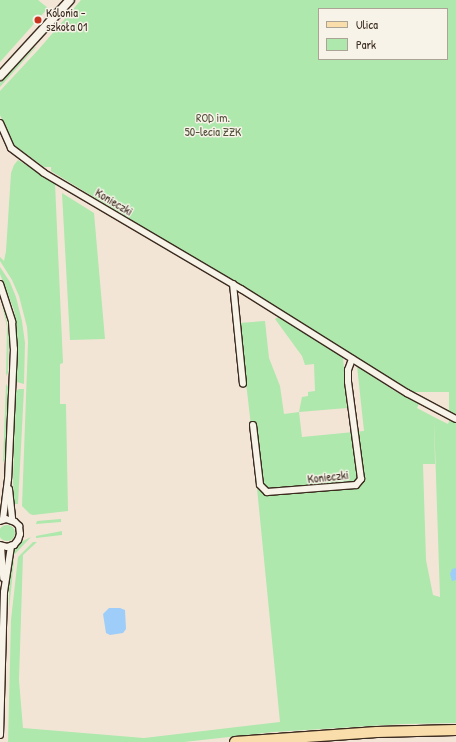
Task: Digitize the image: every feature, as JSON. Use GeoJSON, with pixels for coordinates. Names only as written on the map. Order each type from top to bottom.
{"type":"FeatureCollection","features":[{"type":"Feature","properties":{"kind":"main road"},"geometry":{"type":"LineString","coordinates":[[235,742],[362,733],[456,730]]}},
{"type":"Feature","properties":{"kind":"street"},"geometry":{"type":"LineString","coordinates":[[0,76],[70,0]]}},
{"type":"Feature","properties":{"kind":"street","name":"Konieczki"},"geometry":{"type":"LineString","coordinates":[[0,122],[10,148],[26,161],[58,182],[233,284],[407,393],[456,419]]}},
{"type":"Feature","properties":{"kind":"street"},"geometry":{"type":"LineString","coordinates":[[0,284],[9,307],[14,335],[8,479],[1,520],[12,520],[19,526],[20,534],[16,543],[11,546],[0,546],[4,592],[0,735]]}},
{"type":"Feature","properties":{"kind":"street"},"geometry":{"type":"LineString","coordinates":[[233,284],[243,384]]}},
{"type":"Feature","properties":{"kind":"street","name":"Konieczki"},"geometry":{"type":"LineString","coordinates":[[253,425],[260,485],[267,492],[356,485],[361,479],[348,382],[348,370],[352,359]]}},
{"type":"Feature","properties":{"kind":"street"},"geometry":{"type":"LineString","coordinates":[[8,479],[12,520]]}},
{"type":"Feature","properties":{"kind":"street"},"geometry":{"type":"LineString","coordinates":[[4,592],[11,546]]}},
{"type":"Feature","properties":{"kind":"green space"},"geometry":{"type":"Polygon","coordinates":[[[0,0],[38,0],[48,8],[0,62],[0,0]]]}},
{"type":"Feature","properties":{"kind":"green space","name":"ROD im. 50-lecia ZZK"},"geometry":{"type":"Polygon","coordinates":[[[81,0],[456,0],[456,415],[449,411],[449,392],[413,392],[51,171],[51,167],[44,167],[14,145],[0,115],[0,91],[39,49],[81,0]]]}},
{"type":"Feature","properties":{"kind":"green space"},"geometry":{"type":"Polygon","coordinates":[[[36,47],[0,87],[0,83],[36,47]]]}},
{"type":"Feature","properties":{"kind":"green space"},"geometry":{"type":"Polygon","coordinates":[[[18,160],[55,183],[63,363],[60,364],[60,404],[66,404],[68,511],[33,515],[22,506],[28,342],[27,327],[19,296],[12,280],[0,261],[0,257],[4,261],[6,251],[11,173],[18,160]]]}},
{"type":"Feature","properties":{"kind":"green space"},"geometry":{"type":"Polygon","coordinates":[[[62,193],[94,213],[105,339],[70,340],[62,193]]]}},
{"type":"Feature","properties":{"kind":"green space"},"geometry":{"type":"Polygon","coordinates":[[[0,267],[10,282],[16,297],[22,321],[25,343],[24,384],[17,382],[17,330],[14,310],[0,274],[0,267]]]}},
{"type":"Feature","properties":{"kind":"green space"},"geometry":{"type":"Polygon","coordinates":[[[0,295],[5,311],[9,335],[8,373],[6,376],[7,327],[0,295]]]}},
{"type":"Feature","properties":{"kind":"green space"},"geometry":{"type":"Polygon","coordinates":[[[278,317],[343,357],[347,408],[299,412],[302,397],[308,396],[308,392],[315,391],[314,364],[305,365],[302,356],[275,319],[278,317]]]}},
{"type":"Feature","properties":{"kind":"green space"},"geometry":{"type":"Polygon","coordinates":[[[265,321],[269,358],[280,386],[284,414],[299,412],[302,437],[364,431],[357,366],[393,390],[419,404],[417,408],[448,424],[450,419],[456,422],[456,723],[403,724],[273,732],[184,742],[8,742],[11,620],[18,557],[33,542],[37,542],[23,555],[19,680],[23,728],[144,738],[280,722],[250,417],[239,323],[265,321]],[[434,417],[435,464],[423,464],[426,560],[433,595],[440,597],[434,417]]]}},
{"type":"Feature","properties":{"kind":"green space"},"geometry":{"type":"Polygon","coordinates":[[[6,384],[8,387],[5,460],[3,462],[6,384]]]}},
{"type":"Feature","properties":{"kind":"green space"},"geometry":{"type":"Polygon","coordinates":[[[19,389],[24,389],[18,504],[14,504],[13,480],[16,391],[19,389]]]}},
{"type":"Feature","properties":{"kind":"green space"},"geometry":{"type":"Polygon","coordinates":[[[61,519],[61,522],[36,524],[37,521],[61,519]]]}},
{"type":"Feature","properties":{"kind":"green space"},"geometry":{"type":"Polygon","coordinates":[[[7,525],[14,530],[15,533],[10,540],[7,541],[0,536],[-1,533],[4,526],[7,525]]]}},
{"type":"Feature","properties":{"kind":"green space"},"geometry":{"type":"Polygon","coordinates":[[[62,531],[62,535],[36,538],[36,536],[62,531]]]}},
{"type":"Feature","properties":{"kind":"green space"},"geometry":{"type":"Polygon","coordinates":[[[31,537],[15,554],[12,555],[15,547],[31,537]]]}},
{"type":"Feature","properties":{"kind":"green space"},"geometry":{"type":"Polygon","coordinates":[[[12,559],[14,560],[9,610],[9,587],[12,559]]]}},
{"type":"Feature","properties":{"kind":"water"},"geometry":{"type":"Polygon","coordinates":[[[456,568],[456,580],[452,581],[450,574],[452,569],[456,568]]]}},
{"type":"Feature","properties":{"kind":"water"},"geometry":{"type":"Polygon","coordinates":[[[109,608],[120,608],[125,610],[126,629],[123,633],[110,635],[106,633],[103,614],[109,608]]]}},
{"type":"Feature","properties":{"kind":"place","name":"Kolonia - szkoła 01"},"geometry":{"type":"Point","coordinates":[38,20]}}]}
